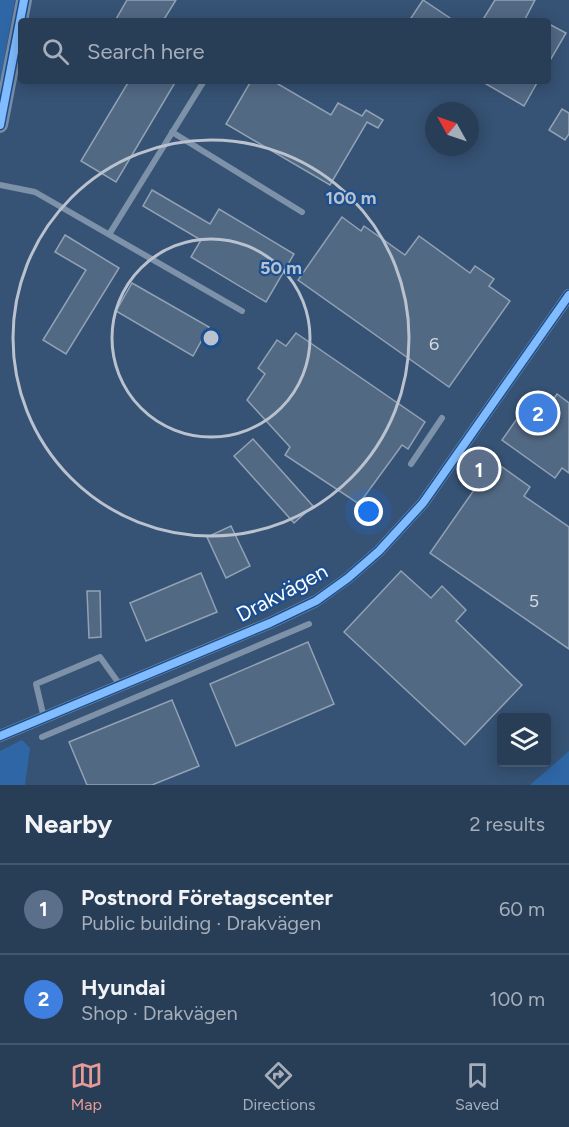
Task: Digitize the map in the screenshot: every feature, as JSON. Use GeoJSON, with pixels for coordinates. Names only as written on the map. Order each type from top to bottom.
{"type":"FeatureCollection","features":[{"type":"Feature","properties":{"kind":"street"},"geometry":{"type":"LineString","coordinates":[[21,18],[24,0]]}},
{"type":"Feature","properties":{"kind":"street"},"geometry":{"type":"LineString","coordinates":[[0,125],[18,31]]}},
{"type":"Feature","properties":{"kind":"street","name":"Drakvägen"},"geometry":{"type":"LineString","coordinates":[[0,736],[301,609],[364,565],[423,503],[569,295]]}},
{"type":"Feature","properties":{"kind":"lane"},"geometry":{"type":"LineString","coordinates":[[110,233],[202,84]]}},
{"type":"Feature","properties":{"kind":"lane"},"geometry":{"type":"LineString","coordinates":[[172,132],[302,212]]}},
{"type":"Feature","properties":{"kind":"lane"},"geometry":{"type":"LineString","coordinates":[[0,185],[35,192],[110,233],[242,311]]}},
{"type":"Feature","properties":{"kind":"lane"},"geometry":{"type":"LineString","coordinates":[[411,464],[442,418]]}},
{"type":"Feature","properties":{"kind":"lane"},"geometry":{"type":"LineString","coordinates":[[42,737],[309,624]]}},
{"type":"Feature","properties":{"kind":"lane"},"geometry":{"type":"LineString","coordinates":[[44,718],[36,684],[100,657],[120,686]]}},
{"type":"Feature","properties":{"kind":"shaded area"},"geometry":{"type":"Polygon","coordinates":[[[0,0],[15,0],[0,82],[0,0]]]}},
{"type":"Feature","properties":{"kind":"shaded area"},"geometry":{"type":"Polygon","coordinates":[[[22,740],[30,748],[25,785],[0,785],[0,751],[22,740]]]}},
{"type":"Feature","properties":{"kind":"shaded area"},"geometry":{"type":"Polygon","coordinates":[[[569,751],[569,785],[530,785],[551,767],[569,751]]]}},
{"type":"Feature","properties":{"kind":"building"},"geometry":{"type":"Polygon","coordinates":[[[127,0],[176,0],[165,18],[117,18],[127,0]]]}},
{"type":"Feature","properties":{"kind":"building"},"geometry":{"type":"Polygon","coordinates":[[[423,0],[450,18],[411,18],[423,0]]]}},
{"type":"Feature","properties":{"kind":"building"},"geometry":{"type":"Polygon","coordinates":[[[495,0],[535,0],[526,18],[484,18],[495,0]]]}},
{"type":"Feature","properties":{"kind":"building"},"geometry":{"type":"Polygon","coordinates":[[[551,25],[566,33],[551,59],[551,25]]]}},
{"type":"Feature","properties":{"kind":"building"},"geometry":{"type":"Polygon","coordinates":[[[127,84],[174,84],[116,182],[81,161],[127,84]]]}},
{"type":"Feature","properties":{"kind":"building"},"geometry":{"type":"Polygon","coordinates":[[[249,84],[278,84],[331,115],[338,103],[362,116],[366,110],[383,120],[378,128],[367,122],[330,185],[226,124],[249,84]]]}},
{"type":"Feature","properties":{"kind":"building"},"geometry":{"type":"Polygon","coordinates":[[[486,84],[536,84],[524,106],[486,84]]]}},
{"type":"Feature","properties":{"kind":"building"},"geometry":{"type":"Polygon","coordinates":[[[562,109],[569,113],[569,134],[565,140],[549,130],[562,109]]]}},
{"type":"Feature","properties":{"kind":"building"},"geometry":{"type":"Polygon","coordinates":[[[152,190],[210,224],[219,209],[294,254],[266,302],[191,257],[201,240],[143,206],[152,190]]]}},
{"type":"Feature","properties":{"kind":"building"},"geometry":{"type":"Polygon","coordinates":[[[342,217],[361,231],[364,226],[405,255],[419,236],[470,273],[475,266],[494,279],[489,286],[510,301],[449,387],[298,280],[342,217]]]}},
{"type":"Feature","properties":{"kind":"building"},"geometry":{"type":"Polygon","coordinates":[[[65,235],[119,268],[66,354],[43,340],[86,270],[55,252],[65,235]]]}},
{"type":"Feature","properties":{"kind":"building"},"geometry":{"type":"Polygon","coordinates":[[[132,283],[209,327],[193,356],[116,311],[132,283]]]}},
{"type":"Feature","properties":{"kind":"building"},"geometry":{"type":"Polygon","coordinates":[[[296,333],[425,422],[408,449],[402,445],[359,504],[285,455],[290,447],[247,400],[265,374],[258,368],[277,340],[286,346],[296,333]]]}},
{"type":"Feature","properties":{"kind":"building"},"geometry":{"type":"Polygon","coordinates":[[[536,392],[551,403],[557,394],[569,403],[569,473],[562,468],[555,478],[502,440],[536,392]]]}},
{"type":"Feature","properties":{"kind":"building"},"geometry":{"type":"Polygon","coordinates":[[[253,439],[313,506],[294,523],[234,456],[253,439]]]}},
{"type":"Feature","properties":{"kind":"building"},"geometry":{"type":"Polygon","coordinates":[[[487,456],[530,487],[524,496],[569,527],[569,649],[430,553],[488,470],[487,456]]]}},
{"type":"Feature","properties":{"kind":"building"},"geometry":{"type":"Polygon","coordinates":[[[231,526],[250,566],[226,578],[207,537],[231,526]]]}},
{"type":"Feature","properties":{"kind":"building"},"geometry":{"type":"Polygon","coordinates":[[[401,571],[431,598],[442,586],[466,610],[456,621],[522,685],[465,745],[344,632],[401,571]]]}},
{"type":"Feature","properties":{"kind":"building"},"geometry":{"type":"Polygon","coordinates":[[[201,573],[217,612],[146,641],[130,603],[201,573]]]}},
{"type":"Feature","properties":{"kind":"building"},"geometry":{"type":"Polygon","coordinates":[[[87,591],[100,591],[101,637],[89,638],[87,591]]]}},
{"type":"Feature","properties":{"kind":"building"},"geometry":{"type":"Polygon","coordinates":[[[308,642],[334,704],[236,746],[210,684],[308,642]]]}},
{"type":"Feature","properties":{"kind":"building"},"geometry":{"type":"Polygon","coordinates":[[[172,700],[199,766],[152,785],[87,785],[69,742],[172,700]]]}},
{"type":"Feature","properties":{"kind":"cycle path"},"geometry":{"type":"LineString","coordinates":[[21,18],[24,0]]}},
{"type":"Feature","properties":{"kind":"cycle path"},"geometry":{"type":"LineString","coordinates":[[0,125],[18,31]]}},
{"type":"Feature","properties":{"kind":"cycle path"},"geometry":{"type":"LineString","coordinates":[[0,736],[270,623],[316,601],[348,578],[379,551],[423,503],[569,295]]}},
{"type":"Feature","properties":{"kind":"place","name":"Hyundai"},"geometry":{"type":"Point","coordinates":[538,413]}},
{"type":"Feature","properties":{"kind":"place","name":"Postnord Företagscenter"},"geometry":{"type":"Point","coordinates":[479,469]}}]}
